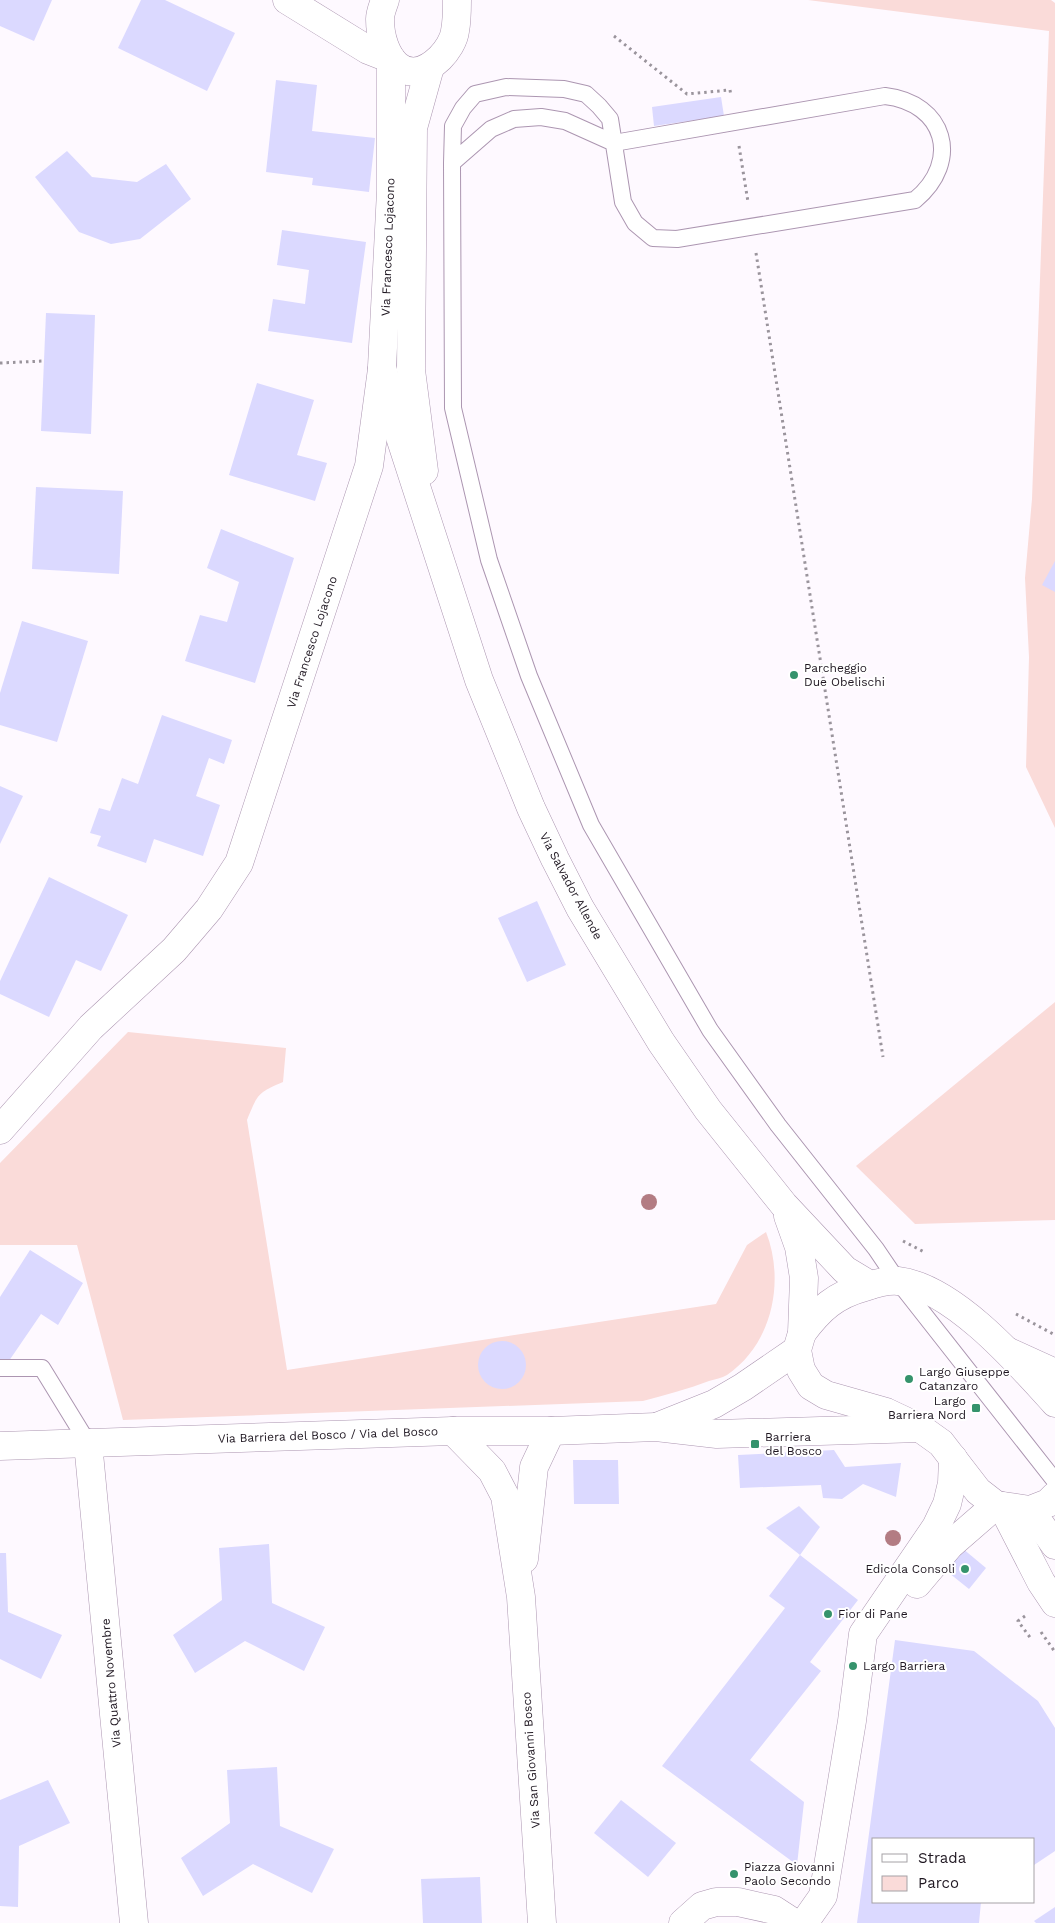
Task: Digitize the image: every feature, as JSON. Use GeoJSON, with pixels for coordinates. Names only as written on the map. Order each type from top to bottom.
{"type":"FeatureCollection","features":[{"type":"Feature","properties":{"kind":"main road"},"geometry":{"type":"LineString","coordinates":[[287,0],[368,50],[391,59]]}},
{"type":"Feature","properties":{"kind":"main road"},"geometry":{"type":"LineString","coordinates":[[385,0],[380,16],[382,41],[391,59],[402,70],[416,73],[430,67],[446,52],[455,33],[457,0]]}},
{"type":"Feature","properties":{"kind":"main road","name":"Via Francesco Lojacono"},"geometry":{"type":"LineString","coordinates":[[0,1130],[91,1027],[174,950],[209,909],[239,863],[369,466],[382,367],[391,191],[391,59]]}},
{"type":"Feature","properties":{"kind":"main road","name":"Via Francesco Lojacono"},"geometry":{"type":"LineString","coordinates":[[430,67],[413,128],[411,370],[431,529]]}},
{"type":"Feature","properties":{"kind":"main road"},"geometry":{"type":"LineString","coordinates":[[382,367],[400,437],[431,529]]}},
{"type":"Feature","properties":{"kind":"main road","name":"Via Salvador Allende"},"geometry":{"type":"LineString","coordinates":[[431,529],[479,680],[531,808],[580,908],[661,1042],[708,1110],[784,1205]]}},
{"type":"Feature","properties":{"kind":"main road"},"geometry":{"type":"LineString","coordinates":[[784,1205],[845,1270],[870,1285]]}},
{"type":"Feature","properties":{"kind":"main road"},"geometry":{"type":"LineString","coordinates":[[784,1205],[799,1247],[804,1278],[800,1341],[801,1370],[811,1386],[826,1395],[886,1412],[920,1428],[941,1443],[978,1490],[999,1506],[1041,1582],[1055,1603]]}},
{"type":"Feature","properties":{"kind":"main road"},"geometry":{"type":"LineString","coordinates":[[656,1427],[714,1404],[743,1387],[800,1341],[817,1314],[836,1298],[853,1290],[897,1280],[931,1291],[950,1301],[1009,1352],[1055,1403]]}},
{"type":"Feature","properties":{"kind":"main road"},"geometry":{"type":"LineString","coordinates":[[1009,1352],[1055,1373]]}},
{"type":"Feature","properties":{"kind":"main road"},"geometry":{"type":"LineString","coordinates":[[656,1427],[717,1434],[920,1428]]}},
{"type":"Feature","properties":{"kind":"main road","name":"Via Barriera del Bosco / Via del Bosco"},"geometry":{"type":"LineString","coordinates":[[0,1446],[454,1431],[551,1431],[656,1427]]}},
{"type":"Feature","properties":{"kind":"main road"},"geometry":{"type":"LineString","coordinates":[[454,1431],[492,1471],[505,1496],[521,1598]]}},
{"type":"Feature","properties":{"kind":"main road"},"geometry":{"type":"LineString","coordinates":[[521,1598],[534,1467],[551,1431]]}},
{"type":"Feature","properties":{"kind":"main road","name":"Via Quattro Novembre"},"geometry":{"type":"LineString","coordinates":[[88,1443],[134,1923]]}},
{"type":"Feature","properties":{"kind":"main road"},"geometry":{"type":"LineString","coordinates":[[804,1923],[823,1896],[852,1721],[863,1634],[936,1527],[948,1504],[952,1484],[953,1458]]}},
{"type":"Feature","properties":{"kind":"main road"},"geometry":{"type":"LineString","coordinates":[[852,1721],[878,1634],[950,1545],[999,1506],[1030,1510],[1048,1504],[1055,1496]]}},
{"type":"Feature","properties":{"kind":"main road"},"geometry":{"type":"LineString","coordinates":[[1030,1510],[1055,1545]]}},
{"type":"Feature","properties":{"kind":"main road","name":"Via San Giovanni Bosco"},"geometry":{"type":"LineString","coordinates":[[521,1598],[542,1923]]}},
{"type":"Feature","properties":{"kind":"main road"},"geometry":{"type":"LineString","coordinates":[[683,1923],[702,1906],[716,1902],[736,1913],[774,1910],[794,1923]]}},
{"type":"Feature","properties":{"kind":"lane"},"geometry":{"type":"LineString","coordinates":[[452,163],[491,128],[514,119],[541,117],[565,120],[614,143],[885,96],[901,98],[916,104],[928,115],[937,129],[942,144],[942,161],[937,176],[928,189],[915,200],[677,239],[653,238],[635,223],[623,202],[614,143],[610,120],[586,94],[564,89],[506,87],[475,94],[462,108],[454,126],[452,163],[453,408],[489,560],[529,676],[592,825],[710,1030],[778,1125],[1055,1481]]}},
{"type":"Feature","properties":{"kind":"lane"},"geometry":{"type":"LineString","coordinates":[[0,1368],[42,1368],[88,1443]]}},
{"type":"Feature","properties":{"kind":"path"},"geometry":{"type":"LineString","coordinates":[[614,36],[687,94],[730,90],[883,1057]]}},
{"type":"Feature","properties":{"kind":"path"},"geometry":{"type":"LineString","coordinates":[[0,363],[44,361]]}},
{"type":"Feature","properties":{"kind":"path"},"geometry":{"type":"LineString","coordinates":[[1028,1614],[1018,1621],[1032,1640]]}},
{"type":"Feature","properties":{"kind":"path"},"geometry":{"type":"LineString","coordinates":[[1039,1629],[1055,1652]]}},
{"type":"Feature","properties":{"kind":"green space"},"geometry":{"type":"Polygon","coordinates":[[[808,0],[1051,0],[1055,3],[1055,828],[1026,767],[1029,657],[1025,578],[1032,499],[1049,31],[808,0]]]}},
{"type":"Feature","properties":{"kind":"green space"},"geometry":{"type":"Polygon","coordinates":[[[1055,1002],[1055,1220],[915,1224],[856,1166],[1055,1002]]]}},
{"type":"Feature","properties":{"kind":"green space"},"geometry":{"type":"Polygon","coordinates":[[[128,1032],[286,1048],[283,1082],[259,1095],[247,1120],[287,1370],[716,1304],[747,1245],[766,1232],[772,1251],[774,1290],[771,1310],[765,1329],[743,1362],[727,1375],[643,1401],[123,1420],[77,1245],[0,1245],[0,1163],[128,1032]]]}},
{"type":"Feature","properties":{"kind":"building"},"geometry":{"type":"Polygon","coordinates":[[[0,0],[52,0],[34,41],[0,26],[0,0]]]}},
{"type":"Feature","properties":{"kind":"building"},"geometry":{"type":"Polygon","coordinates":[[[141,0],[165,0],[235,33],[207,91],[118,48],[141,0]]]}},
{"type":"Feature","properties":{"kind":"building"},"geometry":{"type":"Polygon","coordinates":[[[276,80],[317,85],[312,131],[375,138],[369,192],[312,185],[313,178],[266,172],[276,80]]]}},
{"type":"Feature","properties":{"kind":"building"},"geometry":{"type":"Polygon","coordinates":[[[721,97],[724,116],[654,126],[652,107],[721,97]]]}},
{"type":"Feature","properties":{"kind":"building"},"geometry":{"type":"Polygon","coordinates":[[[67,151],[92,177],[137,182],[166,164],[191,199],[140,239],[111,244],[79,232],[35,177],[67,151]]]}},
{"type":"Feature","properties":{"kind":"building"},"geometry":{"type":"Polygon","coordinates":[[[282,230],[366,242],[352,343],[268,331],[273,299],[305,304],[309,270],[277,265],[282,230]]]}},
{"type":"Feature","properties":{"kind":"building"},"geometry":{"type":"Polygon","coordinates":[[[46,313],[95,315],[91,434],[41,431],[46,313]]]}},
{"type":"Feature","properties":{"kind":"building"},"geometry":{"type":"Polygon","coordinates":[[[257,383],[314,400],[297,455],[327,463],[315,501],[229,475],[257,383]]]}},
{"type":"Feature","properties":{"kind":"building"},"geometry":{"type":"Polygon","coordinates":[[[36,487],[123,491],[119,574],[32,569],[36,487]]]}},
{"type":"Feature","properties":{"kind":"building"},"geometry":{"type":"Polygon","coordinates":[[[221,529],[294,558],[255,683],[185,661],[200,615],[227,622],[239,582],[207,568],[221,529]]]}},
{"type":"Feature","properties":{"kind":"building"},"geometry":{"type":"Polygon","coordinates":[[[1055,561],[1055,592],[1042,585],[1055,561]]]}},
{"type":"Feature","properties":{"kind":"building"},"geometry":{"type":"Polygon","coordinates":[[[22,621],[88,641],[57,742],[0,725],[0,693],[22,621]]]}},
{"type":"Feature","properties":{"kind":"building"},"geometry":{"type":"Polygon","coordinates":[[[162,715],[232,740],[224,764],[209,758],[196,796],[220,805],[203,856],[154,839],[146,863],[97,846],[101,836],[90,833],[99,808],[110,811],[122,778],[138,784],[162,715]]]}},
{"type":"Feature","properties":{"kind":"building"},"geometry":{"type":"Polygon","coordinates":[[[0,786],[23,796],[0,844],[0,786]]]}},
{"type":"Feature","properties":{"kind":"building"},"geometry":{"type":"Polygon","coordinates":[[[49,877],[128,915],[101,971],[76,960],[49,1017],[0,994],[0,981],[49,877]]]}},
{"type":"Feature","properties":{"kind":"building"},"geometry":{"type":"Polygon","coordinates":[[[537,901],[566,965],[527,982],[498,918],[537,901]]]}},
{"type":"Feature","properties":{"kind":"building"},"geometry":{"type":"Polygon","coordinates":[[[30,1250],[83,1283],[58,1325],[41,1314],[0,1374],[0,1297],[30,1250]]]}},
{"type":"Feature","properties":{"kind":"building"},"geometry":{"type":"Polygon","coordinates":[[[497,1341],[507,1341],[516,1345],[522,1351],[525,1356],[525,1374],[516,1385],[507,1389],[497,1389],[488,1385],[482,1379],[478,1370],[478,1360],[482,1351],[488,1345],[497,1341]]]}},
{"type":"Feature","properties":{"kind":"building"},"geometry":{"type":"Polygon","coordinates":[[[834,1450],[845,1467],[901,1463],[896,1497],[863,1484],[842,1499],[823,1498],[821,1485],[740,1488],[738,1455],[834,1450]]]}},
{"type":"Feature","properties":{"kind":"building"},"geometry":{"type":"Polygon","coordinates":[[[573,1460],[618,1460],[619,1504],[574,1504],[573,1460]]]}},
{"type":"Feature","properties":{"kind":"building"},"geometry":{"type":"Polygon","coordinates":[[[799,1506],[820,1527],[800,1555],[766,1528],[799,1506]]]}},
{"type":"Feature","properties":{"kind":"building"},"geometry":{"type":"Polygon","coordinates":[[[269,1544],[272,1603],[325,1627],[304,1671],[245,1641],[195,1673],[173,1635],[222,1600],[219,1548],[269,1544]]]}},
{"type":"Feature","properties":{"kind":"building","name":"Edicola Consoli"},"geometry":{"type":"Polygon","coordinates":[[[962,1548],[986,1568],[969,1589],[944,1569],[962,1548]]]}},
{"type":"Feature","properties":{"kind":"building"},"geometry":{"type":"Polygon","coordinates":[[[0,1553],[6,1553],[8,1612],[62,1635],[41,1679],[0,1659],[0,1553]]]}},
{"type":"Feature","properties":{"kind":"building"},"geometry":{"type":"Polygon","coordinates":[[[800,1555],[858,1600],[810,1662],[821,1671],[750,1760],[804,1802],[797,1865],[662,1766],[785,1608],[769,1596],[800,1555]]]}},
{"type":"Feature","properties":{"kind":"building"},"geometry":{"type":"Polygon","coordinates":[[[895,1640],[974,1651],[1038,1701],[1055,1728],[1055,1851],[1035,1864],[1035,1838],[872,1838],[872,1903],[981,1903],[979,1923],[857,1923],[895,1640]]]}},
{"type":"Feature","properties":{"kind":"building"},"geometry":{"type":"Polygon","coordinates":[[[277,1767],[280,1826],[334,1849],[312,1893],[253,1864],[203,1896],[181,1858],[230,1823],[227,1770],[277,1767]]]}},
{"type":"Feature","properties":{"kind":"building"},"geometry":{"type":"Polygon","coordinates":[[[48,1780],[70,1823],[19,1846],[18,1907],[0,1906],[0,1800],[48,1780]]]}},
{"type":"Feature","properties":{"kind":"building"},"geometry":{"type":"Polygon","coordinates":[[[621,1800],[676,1843],[648,1877],[594,1833],[621,1800]]]}},
{"type":"Feature","properties":{"kind":"building"},"geometry":{"type":"Polygon","coordinates":[[[480,1877],[482,1923],[423,1923],[421,1879],[480,1877]]]}},
{"type":"Feature","properties":{"kind":"building"},"geometry":{"type":"Polygon","coordinates":[[[1055,1907],[1055,1923],[1036,1923],[1034,1921],[1055,1907]]]}},
{"type":"Feature","properties":{"kind":"place","name":"Parcheggio Due Obelischi"},"geometry":{"type":"Point","coordinates":[794,675]}},
{"type":"Feature","properties":{"kind":"place","name":"Largo Giuseppe Catanzaro"},"geometry":{"type":"Point","coordinates":[909,1379]}},
{"type":"Feature","properties":{"kind":"place","name":"Largo Barriera Nord"},"geometry":{"type":"Point","coordinates":[976,1408]}},
{"type":"Feature","properties":{"kind":"place","name":"Barriera del Bosco"},"geometry":{"type":"Point","coordinates":[755,1444]}},
{"type":"Feature","properties":{"kind":"place","name":"Edicola Consoli"},"geometry":{"type":"Point","coordinates":[965,1569]}},
{"type":"Feature","properties":{"kind":"place","name":"Fior di Pane"},"geometry":{"type":"Point","coordinates":[828,1614]}},
{"type":"Feature","properties":{"kind":"place","name":"Largo Barriera"},"geometry":{"type":"Point","coordinates":[853,1666]}},
{"type":"Feature","properties":{"kind":"place","name":"Piazza Giovanni Paolo Secondo"},"geometry":{"type":"Point","coordinates":[734,1874]}}]}
